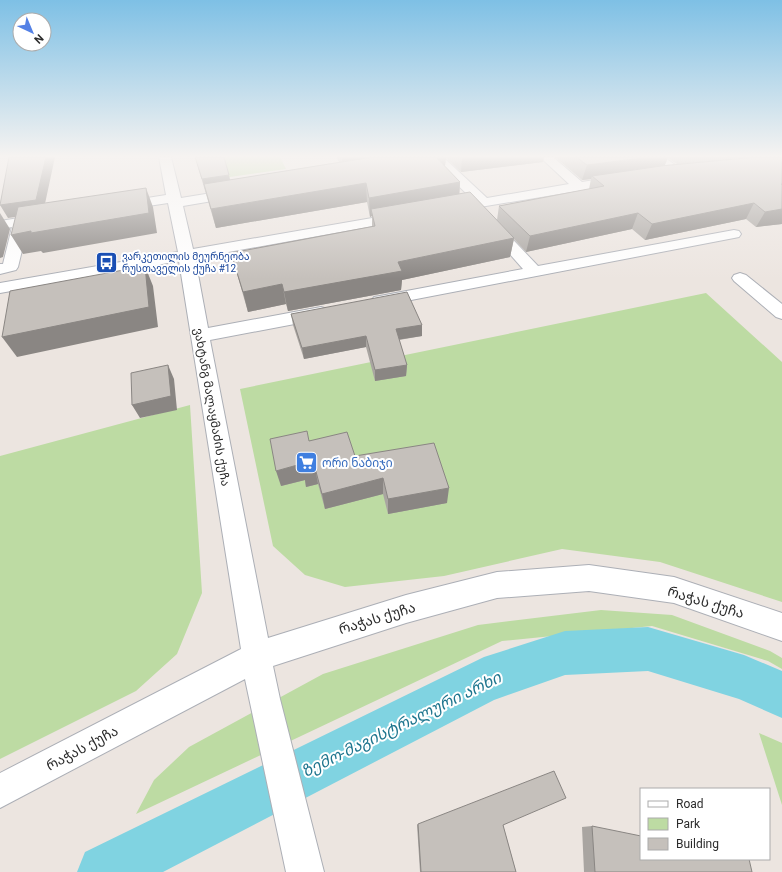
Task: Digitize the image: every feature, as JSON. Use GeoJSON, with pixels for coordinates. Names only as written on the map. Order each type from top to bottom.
{"type":"FeatureCollection","features":[{"type":"Feature","properties":{"kind":"street","name":"ვახტანგ მალაყმაძის ქუჩა"},"geometry":{"type":"LineString","coordinates":[[173,198],[186,254],[264,699],[305,871]]}},
{"type":"Feature","properties":{"kind":"street"},"geometry":{"type":"LineString","coordinates":[[105,209],[197,198]]}},
{"type":"Feature","properties":{"kind":"street"},"geometry":{"type":"LineString","coordinates":[[472,198],[534,272]]}},
{"type":"Feature","properties":{"kind":"street"},"geometry":{"type":"LineString","coordinates":[[440,210],[509,198]]}},
{"type":"Feature","properties":{"kind":"street"},"geometry":{"type":"LineString","coordinates":[[21,222],[5,268],[2,288],[417,214]]}},
{"type":"Feature","properties":{"kind":"street"},"geometry":{"type":"LineString","coordinates":[[0,225],[59,216]]}},
{"type":"Feature","properties":{"kind":"street"},"geometry":{"type":"LineString","coordinates":[[363,304],[734,234]]}},
{"type":"Feature","properties":{"kind":"street"},"geometry":{"type":"LineString","coordinates":[[740,278],[782,313]]}},
{"type":"Feature","properties":{"kind":"street"},"geometry":{"type":"LineString","coordinates":[[200,336],[340,309]]}},
{"type":"Feature","properties":{"kind":"street","name":"რაჭას ქუჩა"},"geometry":{"type":"LineString","coordinates":[[0,791],[256,657],[406,609],[497,585],[589,578],[674,590],[782,627]]}},
{"type":"Feature","properties":{"kind":"green space"},"geometry":{"type":"Polygon","coordinates":[[[706,293],[782,362],[782,602],[660,562],[562,549],[444,576],[345,587],[305,575],[273,546],[240,389],[706,293]]]}},
{"type":"Feature","properties":{"kind":"green space"},"geometry":{"type":"Polygon","coordinates":[[[190,405],[202,593],[177,654],[136,691],[0,759],[0,456],[190,405]]]}},
{"type":"Feature","properties":{"kind":"green space"},"geometry":{"type":"Polygon","coordinates":[[[601,610],[672,615],[770,651],[782,658],[782,669],[768,661],[652,626],[502,641],[136,814],[154,780],[189,747],[323,674],[478,625],[601,610]]]}},
{"type":"Feature","properties":{"kind":"green space"},"geometry":{"type":"Polygon","coordinates":[[[759,733],[782,743],[782,805],[759,733]]]}},
{"type":"Feature","properties":{"kind":"building"},"geometry":{"type":"Polygon","coordinates":[[[1,198],[37,198],[36,200],[0,205],[1,198]]]}},
{"type":"Feature","properties":{"kind":"building"},"geometry":{"type":"Polygon","coordinates":[[[81,198],[147,198],[149,213],[11,235],[18,207],[81,198]]]}},
{"type":"Feature","properties":{"kind":"building"},"geometry":{"type":"Polygon","coordinates":[[[208,198],[278,198],[211,209],[208,198]]]}},
{"type":"Feature","properties":{"kind":"building"},"geometry":{"type":"Polygon","coordinates":[[[437,198],[475,198],[514,238],[398,262],[402,271],[284,292],[282,284],[243,292],[231,253],[375,226],[371,209],[437,198]]]}},
{"type":"Feature","properties":{"kind":"building"},"geometry":{"type":"Polygon","coordinates":[[[543,198],[782,198],[782,209],[765,212],[754,203],[652,224],[638,213],[530,236],[499,206],[543,198]]]}},
{"type":"Feature","properties":{"kind":"building"},"geometry":{"type":"Polygon","coordinates":[[[145,266],[149,307],[2,337],[10,291],[145,266]]]}},
{"type":"Feature","properties":{"kind":"building"},"geometry":{"type":"Polygon","coordinates":[[[407,292],[422,325],[396,329],[407,365],[375,370],[366,336],[302,348],[291,314],[407,292]]]}},
{"type":"Feature","properties":{"kind":"building"},"geometry":{"type":"Polygon","coordinates":[[[168,365],[171,396],[132,405],[131,373],[168,365]]]}},
{"type":"Feature","properties":{"kind":"building"},"geometry":{"type":"Polygon","coordinates":[[[307,431],[309,441],[347,432],[355,456],[434,443],[449,488],[388,499],[383,478],[322,494],[315,468],[302,471],[301,464],[276,471],[270,439],[307,431]]]}},
{"type":"Feature","properties":{"kind":"building"},"geometry":{"type":"Polygon","coordinates":[[[554,771],[566,798],[503,825],[516,872],[421,872],[418,824],[554,771]]]}},
{"type":"Feature","properties":{"kind":"building"},"geometry":{"type":"Polygon","coordinates":[[[592,826],[640,836],[640,860],[749,860],[752,872],[595,872],[592,826]]]}},
{"type":"Feature","properties":{"kind":"waterway","name":"ზემო-მაგისტრალური არხი"},"geometry":{"type":"LineString","coordinates":[[105,872],[484,680],[565,653],[648,649],[744,678],[782,695]]}},
{"type":"Feature","properties":{"kind":"place","name":"ვარკეთილის მეურნეობა რუსთაველის ქუჩა #12"},"geometry":{"type":"Point","coordinates":[106,262]}},
{"type":"Feature","properties":{"kind":"place","name":"ორი ნაბიჯი"},"geometry":{"type":"Point","coordinates":[307,463]}}]}
